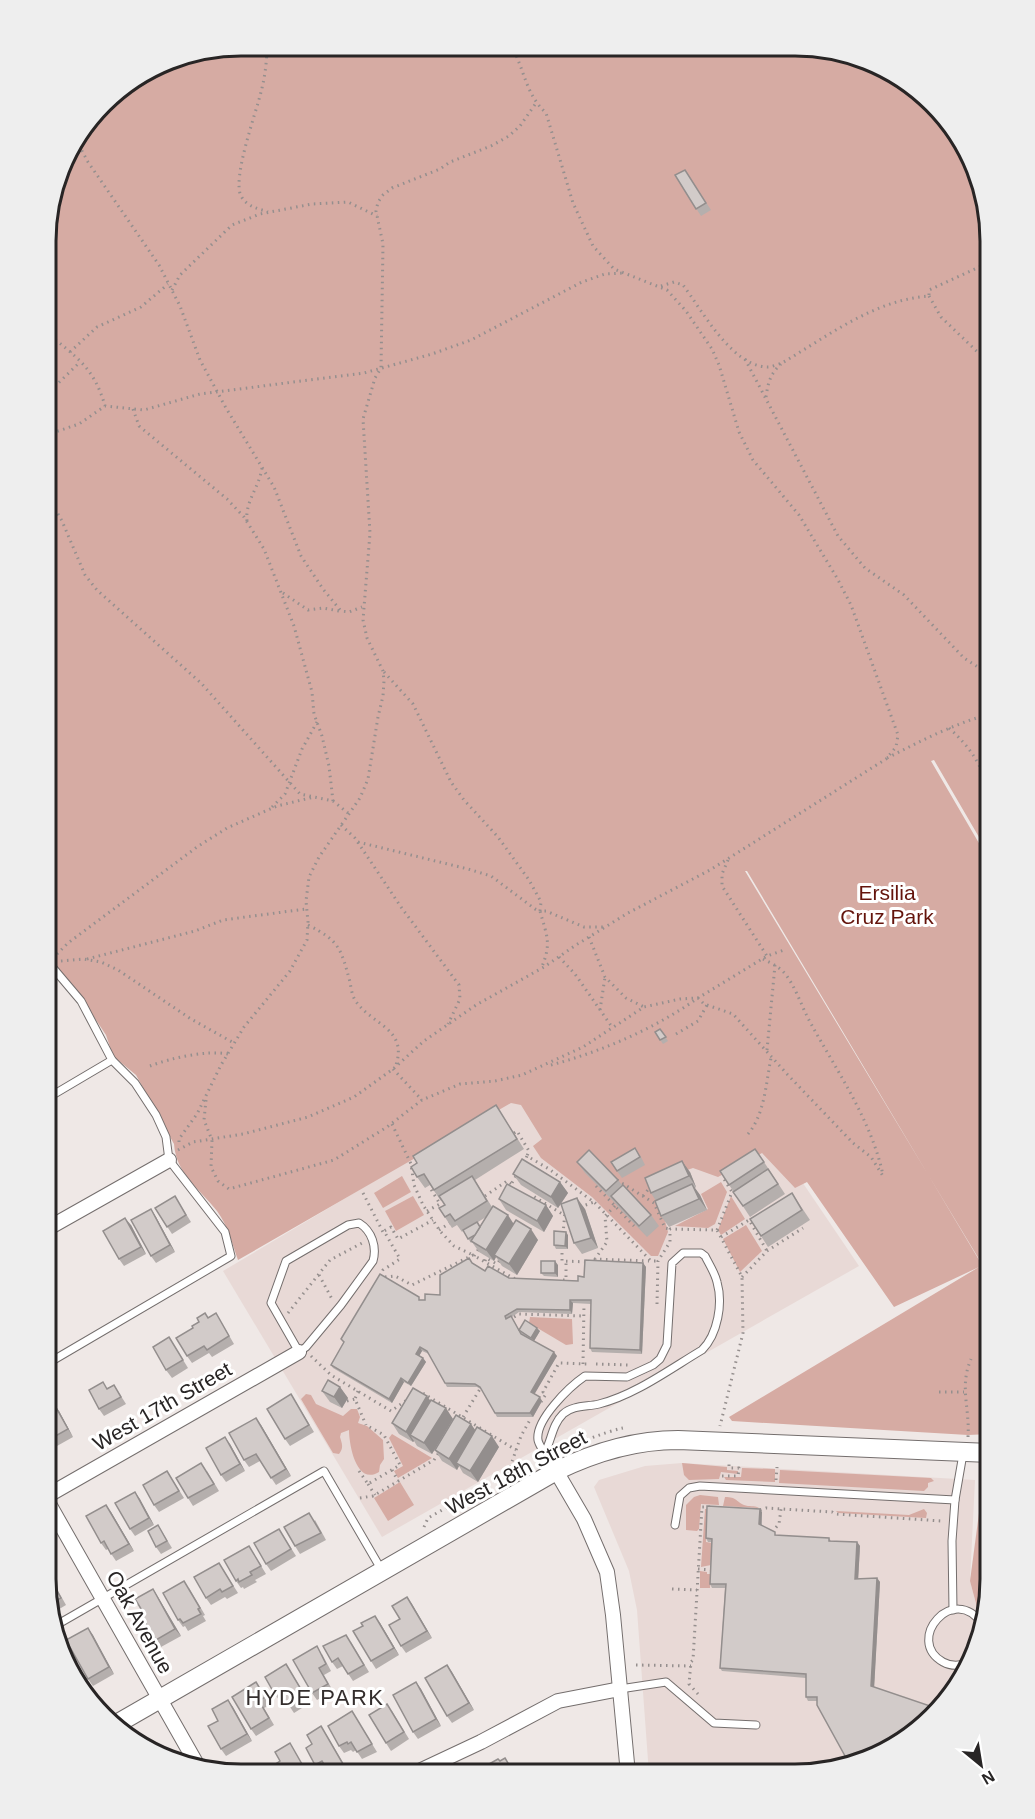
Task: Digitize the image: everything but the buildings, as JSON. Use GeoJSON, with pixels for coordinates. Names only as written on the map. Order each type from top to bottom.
{"type":"FeatureCollection","features":[{"type":"Feature","properties":{"kind":"street"},"geometry":{"type":"LineString","coordinates":[[56,1224],[169,1160]]}},
{"type":"Feature","properties":{"kind":"street","name":"West 17th Street"},"geometry":{"type":"LineString","coordinates":[[56,1491],[302,1350]]}},
{"type":"Feature","properties":{"kind":"street","name":"West 18th Street"},"geometry":{"type":"LineString","coordinates":[[122,1721],[556,1472],[581,1459],[608,1450],[660,1440],[979,1453]]}},
{"type":"Feature","properties":{"kind":"street"},"geometry":{"type":"LineString","coordinates":[[556,1472],[584,1519],[607,1572],[627,1764]]}},
{"type":"Feature","properties":{"kind":"street","name":"Oak Avenue"},"geometry":{"type":"LineString","coordinates":[[56,1516],[193,1757]]}},
{"type":"Feature","properties":{"kind":"street"},"geometry":{"type":"LineString","coordinates":[[434,1764],[558,1701],[620,1689]]}},
{"type":"Feature","properties":{"kind":"lane"},"geometry":{"type":"LineString","coordinates":[[56,971],[81,1001],[112,1060],[135,1083],[156,1115],[166,1137],[169,1160],[225,1232],[231,1256],[56,1359]]}},
{"type":"Feature","properties":{"kind":"lane"},"geometry":{"type":"LineString","coordinates":[[56,1093],[112,1060]]}},
{"type":"Feature","properties":{"kind":"lane"},"geometry":{"type":"LineString","coordinates":[[359,1223],[365,1227],[372,1238],[374,1261],[341,1305],[302,1350],[271,1303],[286,1261],[348,1225],[359,1223]]}},
{"type":"Feature","properties":{"kind":"lane"},"geometry":{"type":"LineString","coordinates":[[545,1452],[549,1445],[550,1434],[560,1418],[569,1410],[612,1400],[646,1383],[702,1350],[709,1343],[717,1325],[719,1289],[717,1279],[705,1256],[701,1253],[683,1253],[670,1267],[667,1345],[660,1359],[653,1365],[627,1377],[588,1376],[581,1378],[557,1402],[540,1430],[538,1438],[539,1444],[556,1472]]}},
{"type":"Feature","properties":{"kind":"lane"},"geometry":{"type":"LineString","coordinates":[[953,1610],[952,1541],[955,1500],[963,1453]]}},
{"type":"Feature","properties":{"kind":"lane"},"geometry":{"type":"LineString","coordinates":[[61,1622],[324,1472],[382,1571]]}},
{"type":"Feature","properties":{"kind":"lane"},"geometry":{"type":"LineString","coordinates":[[675,1525],[680,1496],[689,1488],[700,1486],[955,1500]]}},
{"type":"Feature","properties":{"kind":"lane"},"geometry":{"type":"LineString","coordinates":[[957,1666],[940,1660],[933,1653],[929,1635],[931,1626],[936,1618],[953,1610],[970,1612],[975,1617]]}},
{"type":"Feature","properties":{"kind":"lane"},"geometry":{"type":"LineString","coordinates":[[620,1689],[666,1682],[714,1723],[756,1725]]}},
{"type":"Feature","properties":{"kind":"path"},"geometry":{"type":"LineString","coordinates":[[266,56],[262,89],[244,151],[238,185],[240,195],[248,205],[270,212]]}},
{"type":"Feature","properties":{"kind":"path"},"geometry":{"type":"LineString","coordinates":[[516,56],[528,88],[536,103],[546,114],[573,203],[592,246],[614,269],[666,290],[686,310],[712,349],[719,364],[739,432],[753,460],[799,515],[837,578],[851,605],[898,735],[896,747],[886,759]]}},
{"type":"Feature","properties":{"kind":"path"},"geometry":{"type":"LineString","coordinates":[[536,103],[520,126],[509,136],[491,146],[450,162],[440,169],[392,188],[378,202],[376,211],[383,244],[381,368],[375,378],[363,419],[370,533],[362,607],[367,638],[383,671],[413,704],[451,782],[464,800],[498,837],[529,880],[541,902],[540,911],[548,938],[549,952],[541,969]]}},
{"type":"Feature","properties":{"kind":"path"},"geometry":{"type":"LineString","coordinates":[[80,148],[159,265],[180,306],[200,360],[274,487],[301,556],[341,611]]}},
{"type":"Feature","properties":{"kind":"path"},"geometry":{"type":"LineString","coordinates":[[172,290],[180,275],[231,225],[270,212],[312,204],[348,202],[377,216]]}},
{"type":"Feature","properties":{"kind":"path"},"geometry":{"type":"LineString","coordinates":[[980,267],[929,290],[929,296],[941,317],[980,354]]}},
{"type":"Feature","properties":{"kind":"path"},"geometry":{"type":"LineString","coordinates":[[56,432],[79,424],[105,406],[144,410],[200,394],[298,380],[347,376],[432,354],[471,340],[582,282],[605,274],[625,273]]}},
{"type":"Feature","properties":{"kind":"path"},"geometry":{"type":"LineString","coordinates":[[659,287],[674,282],[683,285],[725,342],[738,355],[768,367],[782,363],[867,313],[909,298],[929,296]]}},
{"type":"Feature","properties":{"kind":"path"},"geometry":{"type":"LineString","coordinates":[[70,352],[97,327],[141,307],[168,284]]}},
{"type":"Feature","properties":{"kind":"path"},"geometry":{"type":"LineString","coordinates":[[56,340],[89,370],[99,385],[105,406]]}},
{"type":"Feature","properties":{"kind":"path"},"geometry":{"type":"LineString","coordinates":[[745,359],[838,536],[866,568],[904,595],[964,658],[980,668]]}},
{"type":"Feature","properties":{"kind":"path"},"geometry":{"type":"LineString","coordinates":[[56,385],[80,362]]}},
{"type":"Feature","properties":{"kind":"path"},"geometry":{"type":"LineString","coordinates":[[765,399],[773,372],[782,363]]}},
{"type":"Feature","properties":{"kind":"path"},"geometry":{"type":"LineString","coordinates":[[133,409],[139,426],[228,499],[247,522],[264,549],[294,626],[329,766],[333,801]]}},
{"type":"Feature","properties":{"kind":"path"},"geometry":{"type":"LineString","coordinates":[[247,522],[246,508],[260,482],[262,466]]}},
{"type":"Feature","properties":{"kind":"path"},"geometry":{"type":"LineString","coordinates":[[56,511],[85,575],[97,590],[201,683],[300,794],[333,801],[349,813]]}},
{"type":"Feature","properties":{"kind":"path"},"geometry":{"type":"LineString","coordinates":[[281,592],[308,610],[323,608],[349,612],[362,607]]}},
{"type":"Feature","properties":{"kind":"path"},"geometry":{"type":"LineString","coordinates":[[178,1149],[179,1139],[197,1114],[234,1043],[244,1027],[290,971],[307,940],[306,909],[309,877],[319,857],[360,798],[368,779],[383,696],[383,671]]}},
{"type":"Feature","properties":{"kind":"path"},"geometry":{"type":"LineString","coordinates":[[169,1160],[178,1149],[193,1142],[243,1134],[308,1117],[354,1097],[395,1068],[424,1041],[476,1005],[541,969],[606,927],[728,858],[886,759],[948,728],[980,717]]}},
{"type":"Feature","properties":{"kind":"path"},"geometry":{"type":"LineString","coordinates":[[270,809],[285,794],[302,749],[317,722]]}},
{"type":"Feature","properties":{"kind":"path"},"geometry":{"type":"LineString","coordinates":[[948,728],[966,743],[980,766]]}},
{"type":"Feature","properties":{"kind":"path"},"geometry":{"type":"LineString","coordinates":[[56,953],[196,847],[227,828],[270,809],[314,797]]}},
{"type":"Feature","properties":{"kind":"path"},"geometry":{"type":"LineString","coordinates":[[341,825],[358,843],[401,908],[459,984],[460,999],[447,1024]]}},
{"type":"Feature","properties":{"kind":"path"},"geometry":{"type":"LineString","coordinates":[[358,843],[491,876],[534,909],[546,911],[584,927],[606,927]]}},
{"type":"Feature","properties":{"kind":"path"},"geometry":{"type":"LineString","coordinates":[[206,1095],[204,1120],[212,1140],[211,1167],[218,1181],[229,1189],[334,1160],[392,1124],[422,1100],[459,1084],[495,1081],[522,1075],[583,1047],[644,1007],[680,999],[698,998],[707,1005],[734,1014],[771,1058],[853,1143],[871,1157],[883,1176],[878,1150],[785,973],[765,957],[722,886],[722,874],[728,858]]}},
{"type":"Feature","properties":{"kind":"path"},"geometry":{"type":"LineString","coordinates":[[56,960],[84,959],[124,951],[195,931],[223,920],[306,909]]}},
{"type":"Feature","properties":{"kind":"path"},"geometry":{"type":"LineString","coordinates":[[308,926],[327,935],[337,946],[343,955],[354,998],[363,1010],[387,1028],[397,1040],[400,1054],[395,1068]]}},
{"type":"Feature","properties":{"kind":"path"},"geometry":{"type":"LineString","coordinates":[[589,937],[605,977],[626,998],[644,1007]]}},
{"type":"Feature","properties":{"kind":"path"},"geometry":{"type":"LineString","coordinates":[[540,1068],[579,1057],[657,1023],[765,957],[784,950]]}},
{"type":"Feature","properties":{"kind":"path"},"geometry":{"type":"LineString","coordinates":[[559,957],[575,974],[612,1028]]}},
{"type":"Feature","properties":{"kind":"path"},"geometry":{"type":"LineString","coordinates":[[84,959],[101,962],[118,970],[191,1019],[234,1043]]}},
{"type":"Feature","properties":{"kind":"path"},"geometry":{"type":"LineString","coordinates":[[766,1052],[775,965]]}},
{"type":"Feature","properties":{"kind":"path"},"geometry":{"type":"LineString","coordinates":[[600,1010],[605,977]]}},
{"type":"Feature","properties":{"kind":"path"},"geometry":{"type":"LineString","coordinates":[[676,1034],[698,1021],[707,1005]]}},
{"type":"Feature","properties":{"kind":"path"},"geometry":{"type":"LineString","coordinates":[[150,1066],[163,1061],[217,1052],[228,1054]]}},
{"type":"Feature","properties":{"kind":"path"},"geometry":{"type":"LineString","coordinates":[[748,1134],[754,1128],[761,1109],[771,1058]]}},
{"type":"Feature","properties":{"kind":"path"},"geometry":{"type":"LineString","coordinates":[[395,1068],[422,1100]]}},
{"type":"Feature","properties":{"kind":"path"},"geometry":{"type":"LineString","coordinates":[[392,1124],[411,1164],[415,1187],[439,1230],[454,1246],[513,1278],[523,1279]]}},
{"type":"Feature","properties":{"kind":"path"},"geometry":{"type":"LineString","coordinates":[[514,1133],[517,1131],[529,1151],[523,1165]]}},
{"type":"Feature","properties":{"kind":"path"},"geometry":{"type":"LineString","coordinates":[[527,1156],[594,1202],[651,1261]]}},
{"type":"Feature","properties":{"kind":"path"},"geometry":{"type":"LineString","coordinates":[[509,1187],[517,1174]]}},
{"type":"Feature","properties":{"kind":"path"},"geometry":{"type":"LineString","coordinates":[[717,1230],[732,1192],[724,1179],[731,1174]]}},
{"type":"Feature","properties":{"kind":"path"},"geometry":{"type":"LineString","coordinates":[[612,1175],[654,1203],[665,1228],[670,1229]]}},
{"type":"Feature","properties":{"kind":"path"},"geometry":{"type":"LineString","coordinates":[[485,1196],[507,1181],[509,1187],[516,1191]]}},
{"type":"Feature","properties":{"kind":"path"},"geometry":{"type":"LineString","coordinates":[[643,1196],[650,1186],[658,1182]]}},
{"type":"Feature","properties":{"kind":"path"},"geometry":{"type":"LineString","coordinates":[[415,1187],[419,1184]]}},
{"type":"Feature","properties":{"kind":"path"},"geometry":{"type":"LineString","coordinates":[[428,1211],[440,1204],[429,1186]]}},
{"type":"Feature","properties":{"kind":"path"},"geometry":{"type":"LineString","coordinates":[[596,1186],[634,1226]]}},
{"type":"Feature","properties":{"kind":"path"},"geometry":{"type":"LineString","coordinates":[[363,1193],[384,1231]]}},
{"type":"Feature","properties":{"kind":"path"},"geometry":{"type":"LineString","coordinates":[[524,1196],[531,1200],[533,1196],[564,1215]]}},
{"type":"Feature","properties":{"kind":"path"},"geometry":{"type":"LineString","coordinates":[[594,1202],[564,1212],[561,1261],[593,1262],[607,1242],[605,1216],[615,1206]]}},
{"type":"Feature","properties":{"kind":"path"},"geometry":{"type":"LineString","coordinates":[[288,1313],[330,1260],[391,1227],[398,1239],[433,1220]]}},
{"type":"Feature","properties":{"kind":"path"},"geometry":{"type":"LineString","coordinates":[[721,1238],[749,1220],[767,1251]]}},
{"type":"Feature","properties":{"kind":"path"},"geometry":{"type":"LineString","coordinates":[[439,1230],[450,1223]]}},
{"type":"Feature","properties":{"kind":"path"},"geometry":{"type":"LineString","coordinates":[[742,1277],[767,1251],[803,1228]]}},
{"type":"Feature","properties":{"kind":"path"},"geometry":{"type":"LineString","coordinates":[[381,1275],[386,1279],[395,1276],[412,1286],[474,1256],[480,1246]]}},
{"type":"Feature","properties":{"kind":"path"},"geometry":{"type":"LineString","coordinates":[[485,1261],[486,1258],[496,1264],[503,1255]]}},
{"type":"Feature","properties":{"kind":"path"},"geometry":{"type":"LineString","coordinates":[[595,1259],[658,1261]]}},
{"type":"Feature","properties":{"kind":"path"},"geometry":{"type":"LineString","coordinates":[[555,1281],[566,1280],[566,1261]]}},
{"type":"Feature","properties":{"kind":"path"},"geometry":{"type":"LineString","coordinates":[[277,1287],[291,1321]]}},
{"type":"Feature","properties":{"kind":"path"},"geometry":{"type":"LineString","coordinates":[[583,1364],[584,1304]]}},
{"type":"Feature","properties":{"kind":"path"},"geometry":{"type":"LineString","coordinates":[[508,1321],[519,1314],[584,1316]]}},
{"type":"Feature","properties":{"kind":"path"},"geometry":{"type":"LineString","coordinates":[[302,1350],[331,1375],[391,1411],[421,1392],[516,1450]]}},
{"type":"Feature","properties":{"kind":"path"},"geometry":{"type":"LineString","coordinates":[[963,1453],[968,1434],[964,1392],[965,1372],[971,1359]]}},
{"type":"Feature","properties":{"kind":"path"},"geometry":{"type":"LineString","coordinates":[[457,1423],[480,1389]]}},
{"type":"Feature","properties":{"kind":"path"},"geometry":{"type":"LineString","coordinates":[[358,1391],[355,1399],[366,1425],[384,1435],[400,1465],[368,1484]]}},
{"type":"Feature","properties":{"kind":"path"},"geometry":{"type":"LineString","coordinates":[[939,1392],[964,1392]]}},
{"type":"Feature","properties":{"kind":"path"},"geometry":{"type":"LineString","coordinates":[[346,1401],[355,1399]]}},
{"type":"Feature","properties":{"kind":"path"},"geometry":{"type":"LineString","coordinates":[[556,1446],[574,1443]]}},
{"type":"Feature","properties":{"kind":"path"},"geometry":{"type":"LineString","coordinates":[[360,1498],[375,1495],[434,1460],[444,1444]]}},
{"type":"Feature","properties":{"kind":"path"},"geometry":{"type":"LineString","coordinates":[[524,1470],[534,1458]]}},
{"type":"Feature","properties":{"kind":"path"},"geometry":{"type":"LineString","coordinates":[[392,1470],[398,1480]]}},
{"type":"Feature","properties":{"kind":"path"},"geometry":{"type":"LineString","coordinates":[[359,1471],[375,1495]]}},
{"type":"Feature","properties":{"kind":"path"},"geometry":{"type":"LineString","coordinates":[[507,1474],[518,1473]]}},
{"type":"Feature","properties":{"kind":"path"},"geometry":{"type":"LineString","coordinates":[[703,1698],[689,1684],[690,1666],[693,1660],[702,1507],[721,1508]]}},
{"type":"Feature","properties":{"kind":"path"},"geometry":{"type":"LineString","coordinates":[[772,1532],[779,1524],[781,1509]]}},
{"type":"Feature","properties":{"kind":"path"},"geometry":{"type":"LineString","coordinates":[[752,1510],[781,1509],[942,1521]]}},
{"type":"Feature","properties":{"kind":"path"},"geometry":{"type":"LineString","coordinates":[[698,1569],[713,1570]]}},
{"type":"Feature","properties":{"kind":"path"},"geometry":{"type":"LineString","coordinates":[[672,1589],[697,1590]]}},
{"type":"Feature","properties":{"kind":"path"},"geometry":{"type":"LineString","coordinates":[[636,1665],[690,1666]]}},
{"type":"Feature","properties":{"kind":"shaded area"},"geometry":{"type":"Polygon","coordinates":[[[524,1092],[765,1127],[859,1266],[382,1537],[223,1271],[524,1092]]]}},
{"type":"Feature","properties":{"kind":"shaded area"},"geometry":{"type":"Polygon","coordinates":[[[682,1463],[975,1480],[970,1580],[977,1608],[965,1649],[955,1671],[941,1691],[907,1725],[887,1739],[854,1754],[831,1760],[795,1764],[648,1764],[637,1610],[629,1571],[594,1487],[599,1480],[645,1466],[682,1463]]]}},
{"type":"Feature","properties":{"kind":"green space","name":"Ersilia Cruz Park"},"geometry":{"type":"Polygon","coordinates":[[[228,56],[807,56],[854,65],[897,87],[917,101],[934,118],[948,138],[970,181],[978,216],[980,240],[980,838],[934,760],[931,761],[980,844],[979,1259],[928,1174],[979,1260],[979,1434],[732,1421],[729,1417],[979,1267],[894,1307],[807,1182],[795,1188],[762,1153],[718,1177],[693,1168],[655,1181],[668,1232],[658,1256],[651,1256],[592,1197],[541,1158],[533,1146],[542,1139],[521,1105],[511,1103],[238,1260],[224,1223],[217,1211],[184,1173],[174,1144],[136,1075],[113,1056],[106,1035],[76,990],[56,966],[56,240],[57,216],[65,181],[80,148],[101,118],[118,101],[148,80],[192,62],[228,56]],[[745,871],[928,1174],[747,871],[745,871]]]}},
{"type":"Feature","properties":{"kind":"green space"},"geometry":{"type":"Polygon","coordinates":[[[402,1176],[411,1192],[383,1208],[374,1193],[402,1176]]]}},
{"type":"Feature","properties":{"kind":"green space"},"geometry":{"type":"Polygon","coordinates":[[[721,1182],[727,1192],[715,1224],[708,1228],[675,1226],[708,1209],[701,1194],[721,1182]]]}},
{"type":"Feature","properties":{"kind":"green space"},"geometry":{"type":"Polygon","coordinates":[[[413,1196],[424,1215],[396,1231],[385,1211],[413,1196]]]}},
{"type":"Feature","properties":{"kind":"green space"},"geometry":{"type":"Polygon","coordinates":[[[731,1196],[745,1219],[721,1235],[718,1230],[731,1196]]]}},
{"type":"Feature","properties":{"kind":"green space"},"geometry":{"type":"Polygon","coordinates":[[[746,1225],[762,1251],[740,1272],[723,1239],[746,1225]]]}},
{"type":"Feature","properties":{"kind":"green space"},"geometry":{"type":"Polygon","coordinates":[[[530,1317],[572,1319],[573,1344],[566,1345],[529,1323],[530,1317]]]}},
{"type":"Feature","properties":{"kind":"green space"},"geometry":{"type":"Polygon","coordinates":[[[306,1394],[311,1395],[316,1404],[343,1416],[351,1409],[357,1409],[360,1417],[358,1423],[367,1426],[383,1440],[384,1459],[379,1472],[371,1475],[359,1469],[352,1453],[349,1430],[341,1433],[341,1452],[333,1453],[301,1399],[306,1394]]]}},
{"type":"Feature","properties":{"kind":"green space"},"geometry":{"type":"Polygon","coordinates":[[[392,1434],[432,1458],[398,1478],[394,1471],[403,1466],[389,1438],[392,1434]]]}},
{"type":"Feature","properties":{"kind":"green space"},"geometry":{"type":"Polygon","coordinates":[[[682,1463],[727,1467],[727,1470],[738,1471],[738,1474],[721,1472],[719,1479],[689,1480],[684,1475],[682,1463]]]}},
{"type":"Feature","properties":{"kind":"green space"},"geometry":{"type":"Polygon","coordinates":[[[742,1468],[775,1469],[775,1482],[726,1480],[724,1477],[741,1477],[742,1468]]]}},
{"type":"Feature","properties":{"kind":"green space"},"geometry":{"type":"Polygon","coordinates":[[[780,1470],[931,1478],[934,1481],[928,1483],[924,1491],[779,1483],[780,1470]]]}},
{"type":"Feature","properties":{"kind":"green space"},"geometry":{"type":"Polygon","coordinates":[[[400,1482],[414,1505],[388,1521],[374,1498],[400,1482]]]}},
{"type":"Feature","properties":{"kind":"green space"},"geometry":{"type":"Polygon","coordinates":[[[700,1495],[718,1497],[719,1505],[701,1504],[699,1529],[697,1531],[686,1530],[686,1505],[694,1497],[700,1495]]]}},
{"type":"Feature","properties":{"kind":"green space"},"geometry":{"type":"Polygon","coordinates":[[[725,1497],[734,1498],[744,1505],[759,1508],[723,1506],[725,1497]]]}},
{"type":"Feature","properties":{"kind":"green space"},"geometry":{"type":"Polygon","coordinates":[[[705,1509],[708,1509],[706,1542],[712,1543],[711,1565],[701,1567],[705,1509]]]}},
{"type":"Feature","properties":{"kind":"green space"},"geometry":{"type":"Polygon","coordinates":[[[924,1509],[927,1513],[926,1518],[838,1513],[836,1511],[909,1515],[924,1509]]]}},
{"type":"Feature","properties":{"kind":"green space"},"geometry":{"type":"Polygon","coordinates":[[[979,1513],[977,1607],[970,1581],[979,1513]]]}},
{"type":"Feature","properties":{"kind":"green space"},"geometry":{"type":"Polygon","coordinates":[[[700,1571],[711,1574],[710,1588],[700,1588],[700,1571]]]}},
{"type":"Feature","properties":{"kind":"district","name":"HYDE PARK"},"geometry":{"type":"Point","coordinates":[315,1697]}}]}
